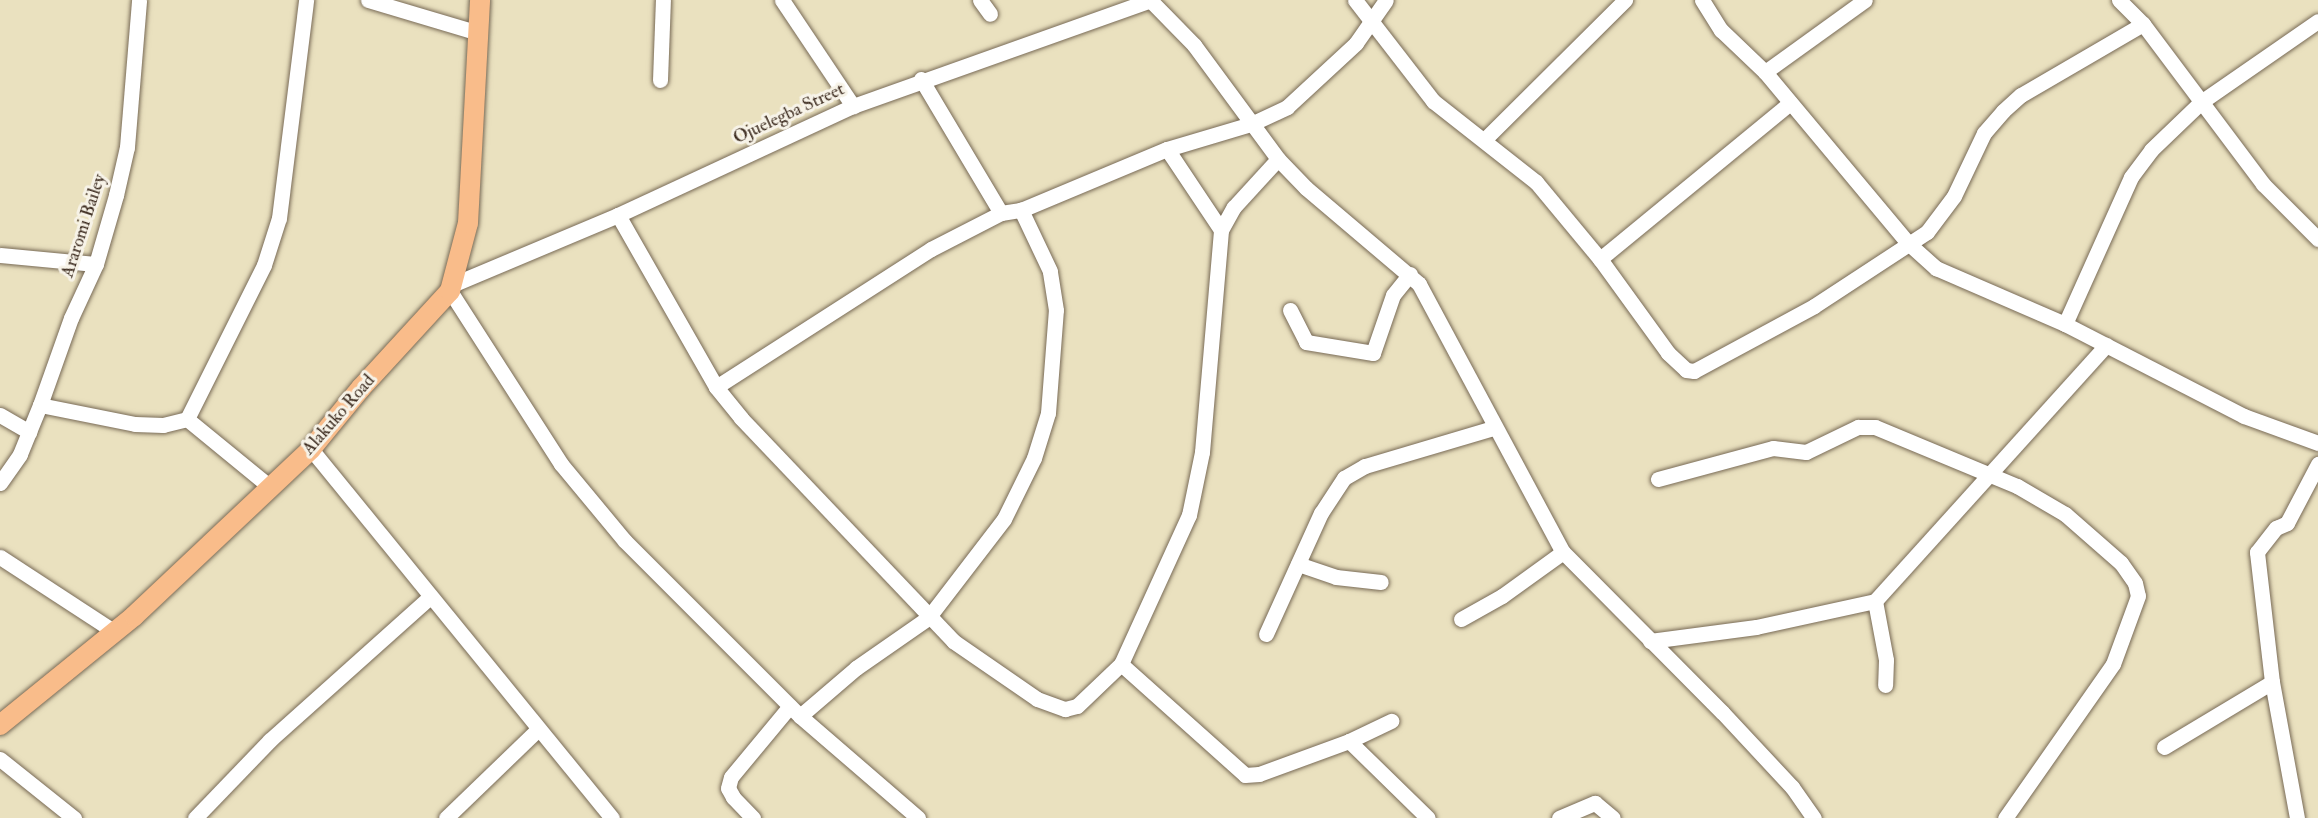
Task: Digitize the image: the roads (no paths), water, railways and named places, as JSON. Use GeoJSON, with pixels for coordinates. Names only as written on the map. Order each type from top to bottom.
{"type":"FeatureCollection","features":[{"type":"Feature","properties":{"kind":"main road","name":"Alakuko Road"},"geometry":{"type":"LineString","coordinates":[[0,725],[115,633],[311,449],[361,388],[452,287],[468,224],[480,0]]}},
{"type":"Feature","properties":{"kind":"street","name":"Araromi Bailey"},"geometry":{"type":"LineString","coordinates":[[0,483],[29,432],[70,318],[96,264],[127,147],[139,0]]}},
{"type":"Feature","properties":{"kind":"street"},"geometry":{"type":"LineString","coordinates":[[188,419],[264,266],[279,218],[306,0]]}},
{"type":"Feature","properties":{"kind":"street"},"geometry":{"type":"LineString","coordinates":[[368,0],[479,33]]}},
{"type":"Feature","properties":{"kind":"street"},"geometry":{"type":"LineString","coordinates":[[660,80],[663,0]]}},
{"type":"Feature","properties":{"kind":"street"},"geometry":{"type":"LineString","coordinates":[[782,0],[853,106]]}},
{"type":"Feature","properties":{"kind":"street"},"geometry":{"type":"LineString","coordinates":[[980,0],[990,14]]}},
{"type":"Feature","properties":{"kind":"street"},"geometry":{"type":"LineString","coordinates":[[1150,0],[1194,45],[1278,159],[1306,188],[1410,274],[1478,389],[1493,428],[1563,552],[1792,787],[1814,818]]}},
{"type":"Feature","properties":{"kind":"street","name":"Ojuelegba Street"},"geometry":{"type":"LineString","coordinates":[[452,287],[618,215],[853,106],[921,79],[1150,0]]}},
{"type":"Feature","properties":{"kind":"street"},"geometry":{"type":"LineString","coordinates":[[1355,0],[1433,101],[1536,182],[1600,259],[1668,353],[1686,370],[1694,371],[1814,306],[1927,232],[1954,196],[1984,133],[2002,111],[2021,95],[2143,24]]}},
{"type":"Feature","properties":{"kind":"street"},"geometry":{"type":"LineString","coordinates":[[716,387],[931,249],[1001,213],[1021,210],[1167,149],[1251,124],[1287,107],[1356,43],[1386,0]]}},
{"type":"Feature","properties":{"kind":"street"},"geometry":{"type":"LineString","coordinates":[[1484,140],[1625,0]]}},
{"type":"Feature","properties":{"kind":"street"},"geometry":{"type":"LineString","coordinates":[[1702,0],[1721,30],[1765,72],[1908,243],[1936,268],[2065,324],[2244,416],[2318,443]]}},
{"type":"Feature","properties":{"kind":"street"},"geometry":{"type":"LineString","coordinates":[[1765,72],[1865,0]]}},
{"type":"Feature","properties":{"kind":"street"},"geometry":{"type":"LineString","coordinates":[[2120,0],[2143,24],[2263,184],[2318,239]]}},
{"type":"Feature","properties":{"kind":"street"},"geometry":{"type":"LineString","coordinates":[[2065,324],[2131,177],[2151,150],[2201,102],[2318,21]]}},
{"type":"Feature","properties":{"kind":"street"},"geometry":{"type":"LineString","coordinates":[[921,79],[1001,213]]}},
{"type":"Feature","properties":{"kind":"street"},"geometry":{"type":"LineString","coordinates":[[1600,259],[1790,103]]}},
{"type":"Feature","properties":{"kind":"street"},"geometry":{"type":"LineString","coordinates":[[1167,149],[1221,230]]}},
{"type":"Feature","properties":{"kind":"street"},"geometry":{"type":"LineString","coordinates":[[618,215],[716,387],[928,618],[952,641],[1050,707],[1065,709],[1077,706],[1121,664],[1189,515],[1198,483],[1221,230],[1234,207],[1278,159]]}},
{"type":"Feature","properties":{"kind":"street"},"geometry":{"type":"LineString","coordinates":[[753,818],[733,797],[728,788],[730,777],[795,711],[928,618],[1004,519],[1034,458],[1048,413],[1056,310],[1050,271],[1021,210]]}},
{"type":"Feature","properties":{"kind":"street"},"geometry":{"type":"LineString","coordinates":[[0,255],[96,264]]}},
{"type":"Feature","properties":{"kind":"street"},"geometry":{"type":"LineString","coordinates":[[1290,310],[1306,342],[1373,352],[1394,295],[1410,274]]}},
{"type":"Feature","properties":{"kind":"street"},"geometry":{"type":"LineString","coordinates":[[452,287],[574,481],[625,541],[795,711],[918,818]]}},
{"type":"Feature","properties":{"kind":"street"},"geometry":{"type":"LineString","coordinates":[[1650,641],[1756,627],[1875,601],[2106,345]]}},
{"type":"Feature","properties":{"kind":"street"},"geometry":{"type":"LineString","coordinates":[[40,405],[135,424],[163,424],[188,419]]}},
{"type":"Feature","properties":{"kind":"street"},"geometry":{"type":"LineString","coordinates":[[0,415],[29,432]]}},
{"type":"Feature","properties":{"kind":"street"},"geometry":{"type":"LineString","coordinates":[[188,419],[269,486]]}},
{"type":"Feature","properties":{"kind":"street"},"geometry":{"type":"LineString","coordinates":[[1658,479],[1773,448],[1806,452],[1857,427],[1893,431],[1989,474],[2065,514],[2121,563],[2135,583],[2138,596],[2113,663],[2013,815]]}},
{"type":"Feature","properties":{"kind":"street"},"geometry":{"type":"LineString","coordinates":[[1266,634],[1321,513],[1344,478],[1365,466],[1493,428]]}},
{"type":"Feature","properties":{"kind":"street"},"geometry":{"type":"LineString","coordinates":[[311,449],[537,730],[612,818]]}},
{"type":"Feature","properties":{"kind":"street"},"geometry":{"type":"LineString","coordinates":[[2296,818],[2272,682],[2257,552],[2276,528],[2287,523],[2318,464]]}},
{"type":"Feature","properties":{"kind":"street"},"geometry":{"type":"LineString","coordinates":[[1461,619],[1502,596],[1563,552]]}},
{"type":"Feature","properties":{"kind":"street"},"geometry":{"type":"LineString","coordinates":[[0,557],[115,633]]}},
{"type":"Feature","properties":{"kind":"street"},"geometry":{"type":"LineString","coordinates":[[1298,564],[1336,577],[1381,582]]}},
{"type":"Feature","properties":{"kind":"street"},"geometry":{"type":"LineString","coordinates":[[195,818],[270,740],[430,597]]}},
{"type":"Feature","properties":{"kind":"street"},"geometry":{"type":"LineString","coordinates":[[1875,601],[1886,660],[1885,685]]}},
{"type":"Feature","properties":{"kind":"street"},"geometry":{"type":"LineString","coordinates":[[1121,664],[1245,776],[1259,774],[1348,741],[1391,721]]}},
{"type":"Feature","properties":{"kind":"street"},"geometry":{"type":"LineString","coordinates":[[2164,747],[2272,682]]}},
{"type":"Feature","properties":{"kind":"street"},"geometry":{"type":"LineString","coordinates":[[446,818],[537,730]]}},
{"type":"Feature","properties":{"kind":"street"},"geometry":{"type":"LineString","coordinates":[[1348,741],[1428,818]]}},
{"type":"Feature","properties":{"kind":"street"},"geometry":{"type":"LineString","coordinates":[[0,759],[74,818]]}},
{"type":"Feature","properties":{"kind":"street"},"geometry":{"type":"LineString","coordinates":[[1559,818],[1595,803],[1612,818]]}}]}
